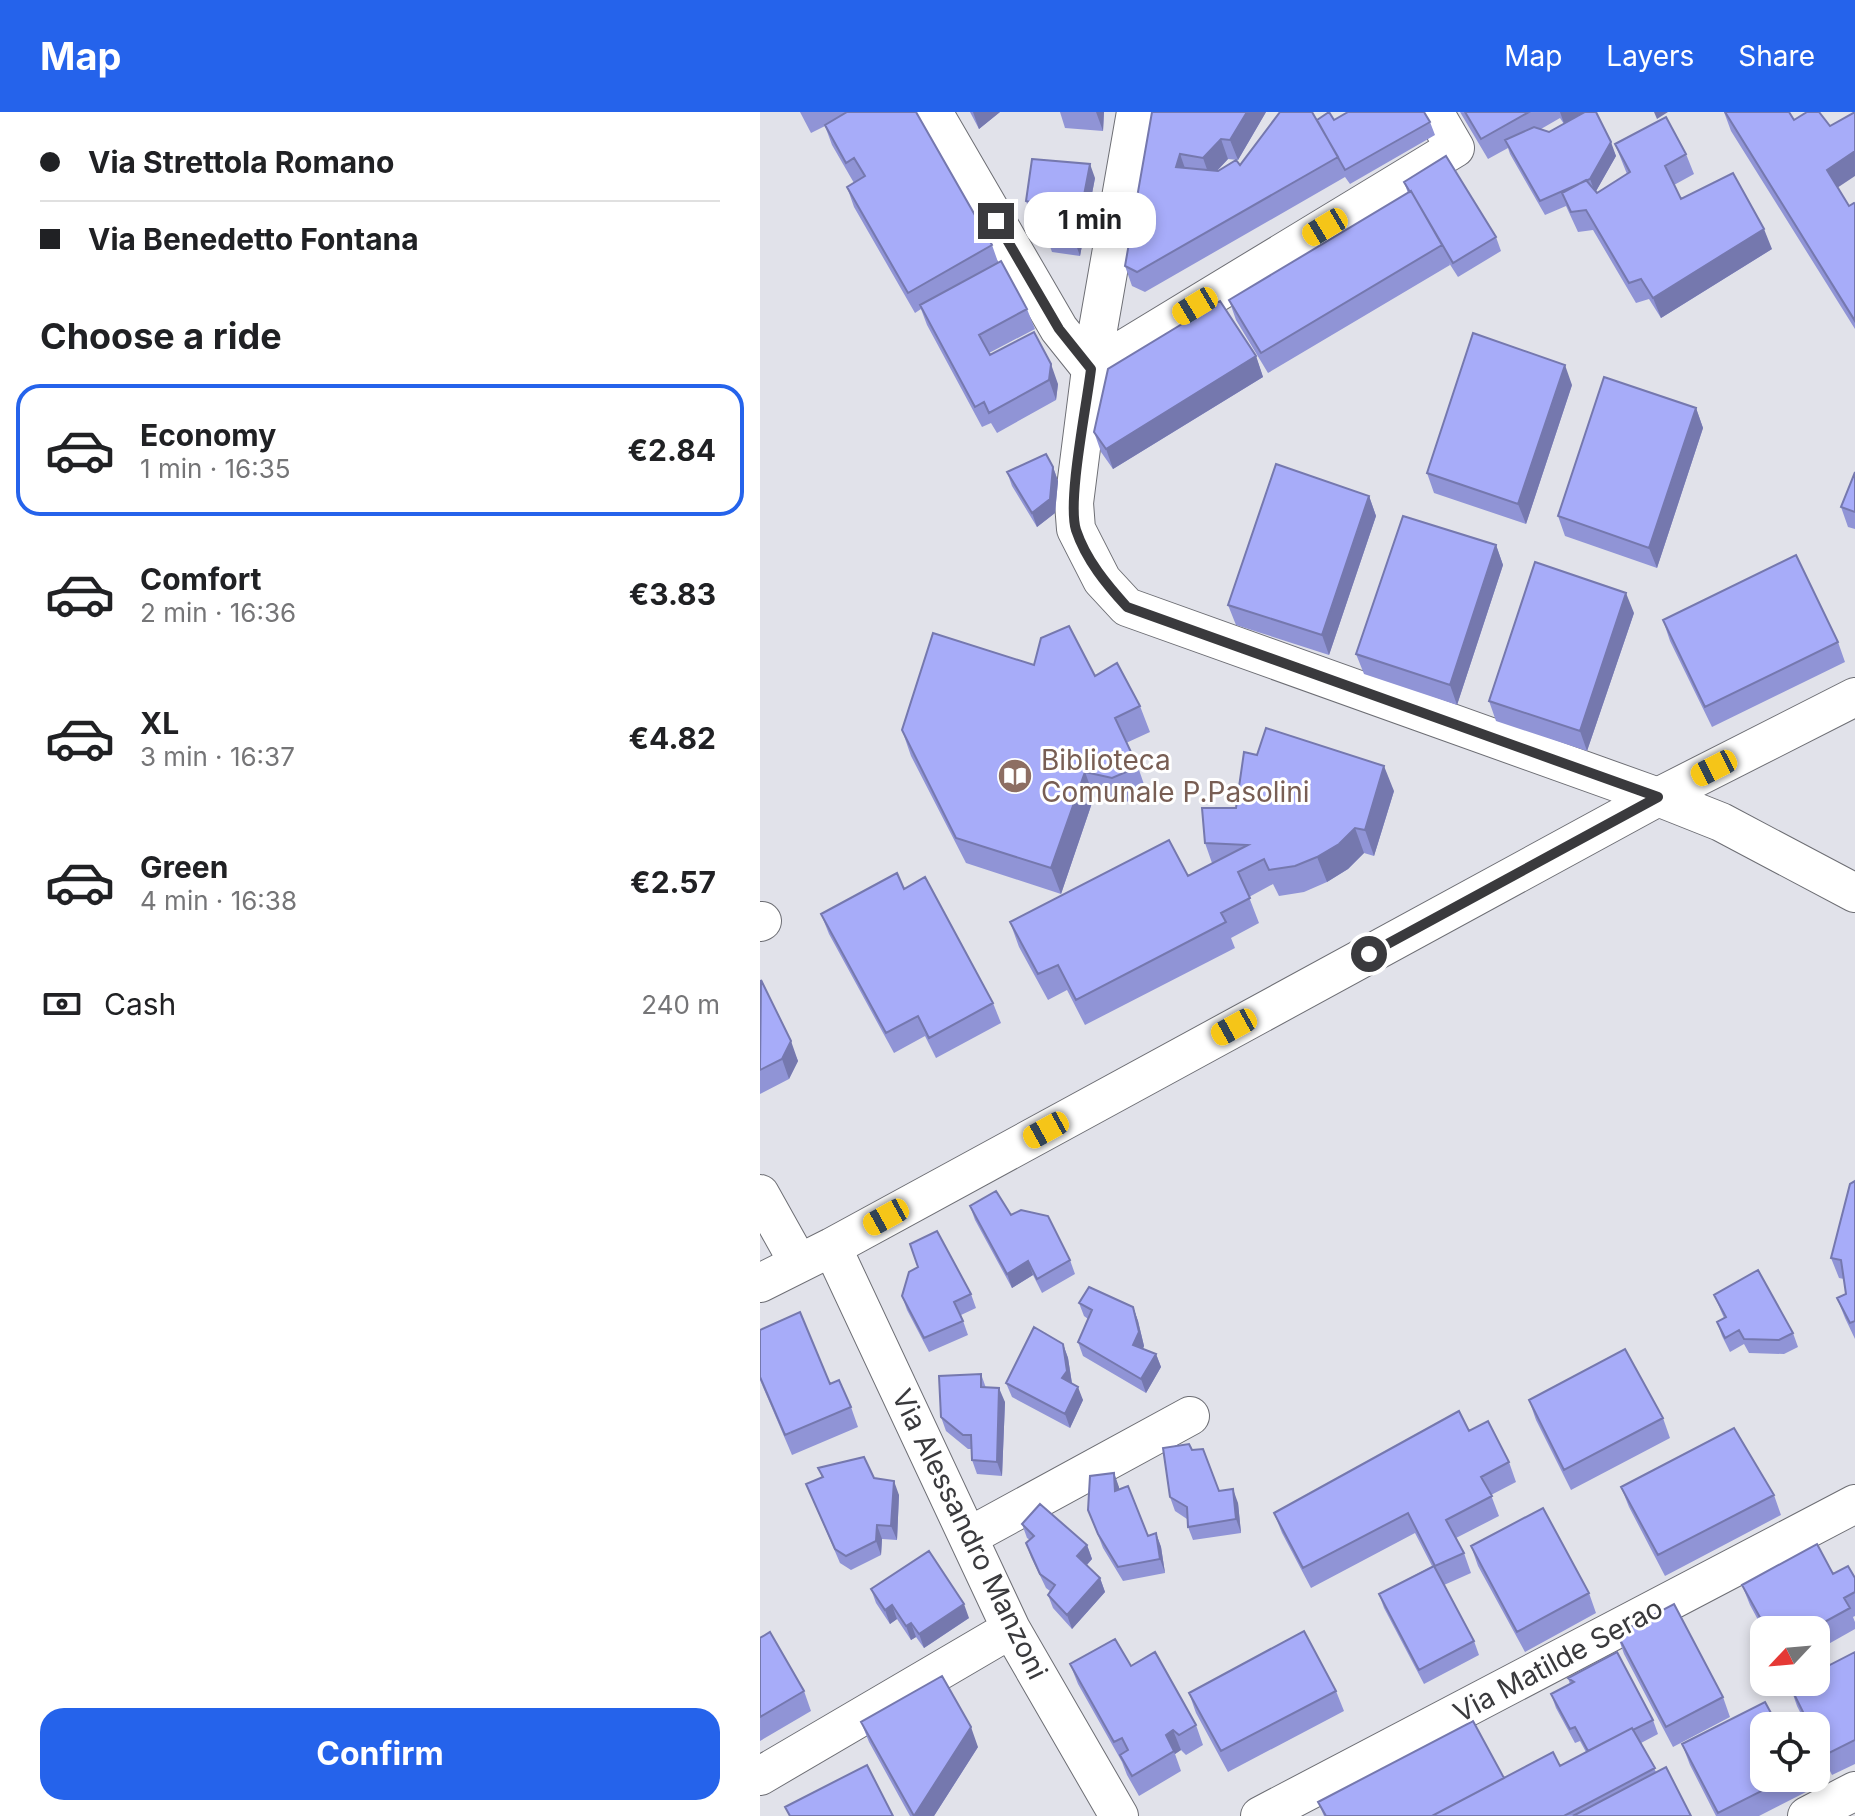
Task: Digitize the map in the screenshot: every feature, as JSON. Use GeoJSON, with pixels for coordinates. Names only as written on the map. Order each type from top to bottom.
{"type":"FeatureCollection","features":[{"type":"Feature","properties":{"kind":"street"},"geometry":{"type":"LineString","coordinates":[[933,112],[1059,329],[1091,369]]}},
{"type":"Feature","properties":{"kind":"street"},"geometry":{"type":"LineString","coordinates":[[1136,112],[1091,369],[1074,503],[1076,529],[1102,580],[1127,607],[1658,797],[1721,822],[1855,893]]}},
{"type":"Feature","properties":{"kind":"street"},"geometry":{"type":"LineString","coordinates":[[1091,369],[1455,148],[1434,112]]}},
{"type":"Feature","properties":{"kind":"street"},"geometry":{"type":"LineString","coordinates":[[760,1283],[832,1247],[1658,797],[1855,697]]}},
{"type":"Feature","properties":{"kind":"street"},"geometry":{"type":"LineString","coordinates":[[760,1194],[798,1262]]}},
{"type":"Feature","properties":{"kind":"street","name":"Via Alessandro Manzoni"},"geometry":{"type":"LineString","coordinates":[[832,1247],[1011,1629],[1119,1816]]}},
{"type":"Feature","properties":{"kind":"street"},"geometry":{"type":"LineString","coordinates":[[968,1537],[1190,1416]]}},
{"type":"Feature","properties":{"kind":"street","name":"Via Matilde Serao"},"geometry":{"type":"LineString","coordinates":[[1260,1816],[1855,1504]]}},
{"type":"Feature","properties":{"kind":"street"},"geometry":{"type":"LineString","coordinates":[[760,1776],[1011,1629]]}},
{"type":"Feature","properties":{"kind":"street"},"geometry":{"type":"LineString","coordinates":[[1807,1816],[1855,1791]]}},
{"type":"Feature","properties":{"kind":"building"},"geometry":{"type":"Polygon","coordinates":[[[847,112],[916,112],[992,245],[908,293],[847,187],[865,176],[854,158],[846,163],[825,125],[847,112]]]}},
{"type":"Feature","properties":{"kind":"building"},"geometry":{"type":"Polygon","coordinates":[[[1152,112],[1247,112],[1230,140],[1221,139],[1203,158],[1180,154],[1176,167],[1218,171],[1236,160],[1240,165],[1280,112],[1312,112],[1338,157],[1137,272],[1125,266],[1152,112]]]}},
{"type":"Feature","properties":{"kind":"building"},"geometry":{"type":"Polygon","coordinates":[[[1329,112],[1334,120],[1348,112],[1424,112],[1430,122],[1345,170],[1317,120],[1329,112]]]}},
{"type":"Feature","properties":{"kind":"building"},"geometry":{"type":"Polygon","coordinates":[[[1465,112],[1529,112],[1481,139],[1465,112]]]}},
{"type":"Feature","properties":{"kind":"building"},"geometry":{"type":"Polygon","coordinates":[[[1585,112],[1596,112],[1611,142],[1590,179],[1540,201],[1505,140],[1534,127],[1549,132],[1585,112]]]}},
{"type":"Feature","properties":{"kind":"building"},"geometry":{"type":"Polygon","coordinates":[[[1725,112],[1789,112],[1794,120],[1807,112],[1819,112],[1830,126],[1855,112],[1855,151],[1827,170],[1849,206],[1855,204],[1855,321],[1725,112]]]}},
{"type":"Feature","properties":{"kind":"building"},"geometry":{"type":"Polygon","coordinates":[[[1666,117],[1686,154],[1665,166],[1681,199],[1733,173],[1764,229],[1653,298],[1641,279],[1629,283],[1586,210],[1571,212],[1562,193],[1586,180],[1597,193],[1630,172],[1615,144],[1666,117]]]}},
{"type":"Feature","properties":{"kind":"building"},"geometry":{"type":"Polygon","coordinates":[[[1446,156],[1496,237],[1453,263],[1404,182],[1446,156]]]}},
{"type":"Feature","properties":{"kind":"building"},"geometry":{"type":"Polygon","coordinates":[[[1032,159],[1090,164],[1075,242],[1047,238],[1048,206],[1026,201],[1032,159]]]}},
{"type":"Feature","properties":{"kind":"building"},"geometry":{"type":"Polygon","coordinates":[[[1411,191],[1442,245],[1261,353],[1229,300],[1411,191]]]}},
{"type":"Feature","properties":{"kind":"building"},"geometry":{"type":"Polygon","coordinates":[[[1001,261],[1027,309],[979,335],[990,355],[1034,332],[1051,364],[1049,380],[989,413],[984,402],[975,407],[920,305],[1001,261]]]}},
{"type":"Feature","properties":{"kind":"building"},"geometry":{"type":"Polygon","coordinates":[[[1220,301],[1256,356],[1106,449],[1094,432],[1108,369],[1220,301]]]}},
{"type":"Feature","properties":{"kind":"building"},"geometry":{"type":"Polygon","coordinates":[[[1473,333],[1565,365],[1518,504],[1427,473],[1473,333]]]}},
{"type":"Feature","properties":{"kind":"building"},"geometry":{"type":"Polygon","coordinates":[[[1604,377],[1696,408],[1649,548],[1558,516],[1604,377]]]}},
{"type":"Feature","properties":{"kind":"building"},"geometry":{"type":"Polygon","coordinates":[[[1046,454],[1053,467],[1050,499],[1032,513],[1007,472],[1046,454]]]}},
{"type":"Feature","properties":{"kind":"building"},"geometry":{"type":"Polygon","coordinates":[[[1276,464],[1369,496],[1322,635],[1228,605],[1276,464]]]}},
{"type":"Feature","properties":{"kind":"building"},"geometry":{"type":"Polygon","coordinates":[[[1855,472],[1855,512],[1841,507],[1855,472]]]}},
{"type":"Feature","properties":{"kind":"building"},"geometry":{"type":"Polygon","coordinates":[[[1403,516],[1496,545],[1450,685],[1356,654],[1403,516]]]}},
{"type":"Feature","properties":{"kind":"building"},"geometry":{"type":"Polygon","coordinates":[[[1796,555],[1838,642],[1705,707],[1663,620],[1796,555]]]}},
{"type":"Feature","properties":{"kind":"building"},"geometry":{"type":"Polygon","coordinates":[[[1535,562],[1626,593],[1580,731],[1489,701],[1535,562]]]}},
{"type":"Feature","properties":{"kind":"building"},"geometry":{"type":"Polygon","coordinates":[[[1069,626],[1095,676],[1117,663],[1140,706],[1115,718],[1138,767],[1112,778],[1085,772],[1051,868],[956,838],[902,730],[933,633],[1034,665],[1041,638],[1069,626]]]}},
{"type":"Feature","properties":{"kind":"building"},"geometry":{"type":"Polygon","coordinates":[[[1266,728],[1384,766],[1365,830],[1355,828],[1339,844],[1295,866],[1269,870],[1264,859],[1238,872],[1250,898],[1221,913],[1226,922],[1076,1000],[1058,965],[1038,974],[1010,922],[1169,840],[1188,876],[1248,845],[1205,843],[1202,808],[1236,808],[1244,752],[1257,755],[1266,728]]]}},
{"type":"Feature","properties":{"kind":"building"},"geometry":{"type":"Polygon","coordinates":[[[897,873],[904,889],[925,877],[993,1003],[929,1038],[918,1016],[886,1033],[821,914],[897,873]]]}},
{"type":"Feature","properties":{"kind":"building"},"geometry":{"type":"Polygon","coordinates":[[[761,980],[791,1041],[782,1059],[760,1070],[761,980]]]}},
{"type":"Feature","properties":{"kind":"building"},"geometry":{"type":"Polygon","coordinates":[[[1855,1181],[1855,1321],[1850,1323],[1837,1298],[1846,1294],[1841,1260],[1831,1258],[1850,1184],[1855,1181]]]}},
{"type":"Feature","properties":{"kind":"building"},"geometry":{"type":"Polygon","coordinates":[[[996,1191],[1011,1215],[1021,1210],[1048,1216],[1070,1260],[1037,1279],[1028,1261],[1007,1274],[970,1206],[996,1191]]]}},
{"type":"Feature","properties":{"kind":"building"},"geometry":{"type":"Polygon","coordinates":[[[937,1231],[971,1294],[954,1302],[963,1321],[924,1338],[902,1296],[909,1272],[918,1267],[910,1244],[937,1231]]]}},
{"type":"Feature","properties":{"kind":"building"},"geometry":{"type":"Polygon","coordinates":[[[1758,1270],[1793,1333],[1779,1340],[1744,1339],[1739,1330],[1725,1338],[1717,1322],[1726,1317],[1714,1295],[1758,1270]]]}},
{"type":"Feature","properties":{"kind":"building"},"geometry":{"type":"Polygon","coordinates":[[[1089,1287],[1133,1307],[1139,1332],[1133,1345],[1156,1354],[1141,1379],[1078,1342],[1092,1310],[1079,1303],[1089,1287]]]}},
{"type":"Feature","properties":{"kind":"building"},"geometry":{"type":"Polygon","coordinates":[[[800,1312],[830,1384],[839,1380],[851,1407],[785,1435],[760,1377],[760,1330],[800,1312]]]}},
{"type":"Feature","properties":{"kind":"building"},"geometry":{"type":"Polygon","coordinates":[[[1034,1327],[1063,1344],[1067,1371],[1062,1378],[1078,1387],[1065,1414],[1006,1383],[1034,1327]]]}},
{"type":"Feature","properties":{"kind":"building"},"geometry":{"type":"Polygon","coordinates":[[[1625,1349],[1663,1418],[1564,1470],[1529,1400],[1625,1349]]]}},
{"type":"Feature","properties":{"kind":"building"},"geometry":{"type":"Polygon","coordinates":[[[981,1374],[981,1387],[999,1388],[997,1462],[972,1460],[971,1435],[963,1435],[941,1417],[939,1376],[981,1374]]]}},
{"type":"Feature","properties":{"kind":"building"},"geometry":{"type":"Polygon","coordinates":[[[1459,1411],[1469,1431],[1488,1421],[1509,1462],[1481,1477],[1492,1496],[1446,1520],[1464,1553],[1435,1566],[1408,1513],[1303,1568],[1274,1513],[1459,1411]]]}},
{"type":"Feature","properties":{"kind":"building"},"geometry":{"type":"Polygon","coordinates":[[[1734,1428],[1774,1495],[1658,1555],[1621,1487],[1734,1428]]]}},
{"type":"Feature","properties":{"kind":"building"},"geometry":{"type":"Polygon","coordinates":[[[1189,1444],[1192,1450],[1203,1449],[1219,1491],[1233,1489],[1236,1519],[1188,1527],[1187,1507],[1170,1497],[1163,1448],[1189,1444]]]}},
{"type":"Feature","properties":{"kind":"building"},"geometry":{"type":"Polygon","coordinates":[[[864,1457],[874,1478],[894,1481],[891,1526],[877,1525],[876,1541],[846,1556],[835,1549],[806,1484],[823,1477],[818,1468],[864,1457]]]}},
{"type":"Feature","properties":{"kind":"building"},"geometry":{"type":"Polygon","coordinates":[[[1114,1473],[1115,1491],[1128,1486],[1148,1536],[1156,1533],[1160,1559],[1118,1567],[1098,1534],[1088,1510],[1090,1476],[1114,1473]]]}},
{"type":"Feature","properties":{"kind":"building"},"geometry":{"type":"Polygon","coordinates":[[[1040,1504],[1087,1545],[1077,1556],[1100,1578],[1067,1615],[1048,1595],[1055,1585],[1040,1574],[1026,1543],[1034,1536],[1022,1524],[1040,1504]]]}},
{"type":"Feature","properties":{"kind":"building"},"geometry":{"type":"Polygon","coordinates":[[[1543,1508],[1589,1593],[1517,1632],[1471,1546],[1543,1508]]]}},
{"type":"Feature","properties":{"kind":"building"},"geometry":{"type":"Polygon","coordinates":[[[1817,1544],[1833,1574],[1848,1566],[1855,1578],[1855,1592],[1844,1598],[1850,1608],[1830,1619],[1830,1616],[1759,1616],[1742,1585],[1817,1544]]]}},
{"type":"Feature","properties":{"kind":"building"},"geometry":{"type":"Polygon","coordinates":[[[929,1551],[964,1604],[919,1634],[911,1623],[906,1626],[892,1605],[885,1610],[871,1589],[929,1551]]]}},
{"type":"Feature","properties":{"kind":"building"},"geometry":{"type":"Polygon","coordinates":[[[1434,1566],[1474,1641],[1419,1670],[1379,1594],[1434,1566]]]}},
{"type":"Feature","properties":{"kind":"building"},"geometry":{"type":"Polygon","coordinates":[[[1674,1604],[1723,1697],[1666,1727],[1617,1634],[1674,1604]]]}},
{"type":"Feature","properties":{"kind":"building"},"geometry":{"type":"Polygon","coordinates":[[[1304,1631],[1336,1691],[1221,1751],[1189,1693],[1304,1631]]]}},
{"type":"Feature","properties":{"kind":"building"},"geometry":{"type":"Polygon","coordinates":[[[770,1632],[804,1691],[760,1717],[760,1638],[770,1632]]]}},
{"type":"Feature","properties":{"kind":"building"},"geometry":{"type":"Polygon","coordinates":[[[1115,1639],[1131,1666],[1155,1652],[1196,1725],[1179,1735],[1173,1730],[1166,1735],[1174,1751],[1132,1776],[1120,1755],[1128,1750],[1122,1738],[1114,1742],[1070,1664],[1115,1639]]]}},
{"type":"Feature","properties":{"kind":"building"},"geometry":{"type":"Polygon","coordinates":[[[1617,1652],[1653,1720],[1588,1751],[1575,1727],[1570,1729],[1551,1694],[1574,1682],[1568,1678],[1617,1652]]]}},
{"type":"Feature","properties":{"kind":"building"},"geometry":{"type":"Polygon","coordinates":[[[1855,1652],[1855,1740],[1830,1752],[1830,1712],[1803,1712],[1795,1696],[1830,1696],[1830,1665],[1855,1652]]]}},
{"type":"Feature","properties":{"kind":"building"},"geometry":{"type":"Polygon","coordinates":[[[942,1676],[971,1727],[914,1816],[861,1722],[942,1676]]]}},
{"type":"Feature","properties":{"kind":"building"},"geometry":{"type":"Polygon","coordinates":[[[1765,1702],[1770,1712],[1750,1712],[1750,1792],[1759,1792],[1718,1813],[1682,1744],[1765,1702]]]}},
{"type":"Feature","properties":{"kind":"building"},"geometry":{"type":"Polygon","coordinates":[[[1473,1721],[1504,1778],[1432,1816],[1326,1816],[1318,1802],[1473,1721]]]}},
{"type":"Feature","properties":{"kind":"building"},"geometry":{"type":"Polygon","coordinates":[[[1632,1728],[1655,1768],[1564,1816],[1432,1816],[1553,1752],[1560,1766],[1632,1728]]]}},
{"type":"Feature","properties":{"kind":"building"},"geometry":{"type":"Polygon","coordinates":[[[867,1765],[893,1816],[790,1816],[785,1807],[867,1765]]]}},
{"type":"Feature","properties":{"kind":"building"},"geometry":{"type":"Polygon","coordinates":[[[1666,1767],[1691,1816],[1573,1816],[1666,1767]]]}},
{"type":"Feature","properties":{"kind":"place","name":"Biblioteca Comunale P.Pasolini"},"geometry":{"type":"Point","coordinates":[1015,776]}},
{"type":"Feature","properties":{"kind":"route"},"geometry":{"type":"LineString","coordinates":[[996,221],[1059,329],[1091,369],[1074,503],[1076,529],[1102,580],[1127,607],[1658,797],[1369,954]]}}]}
